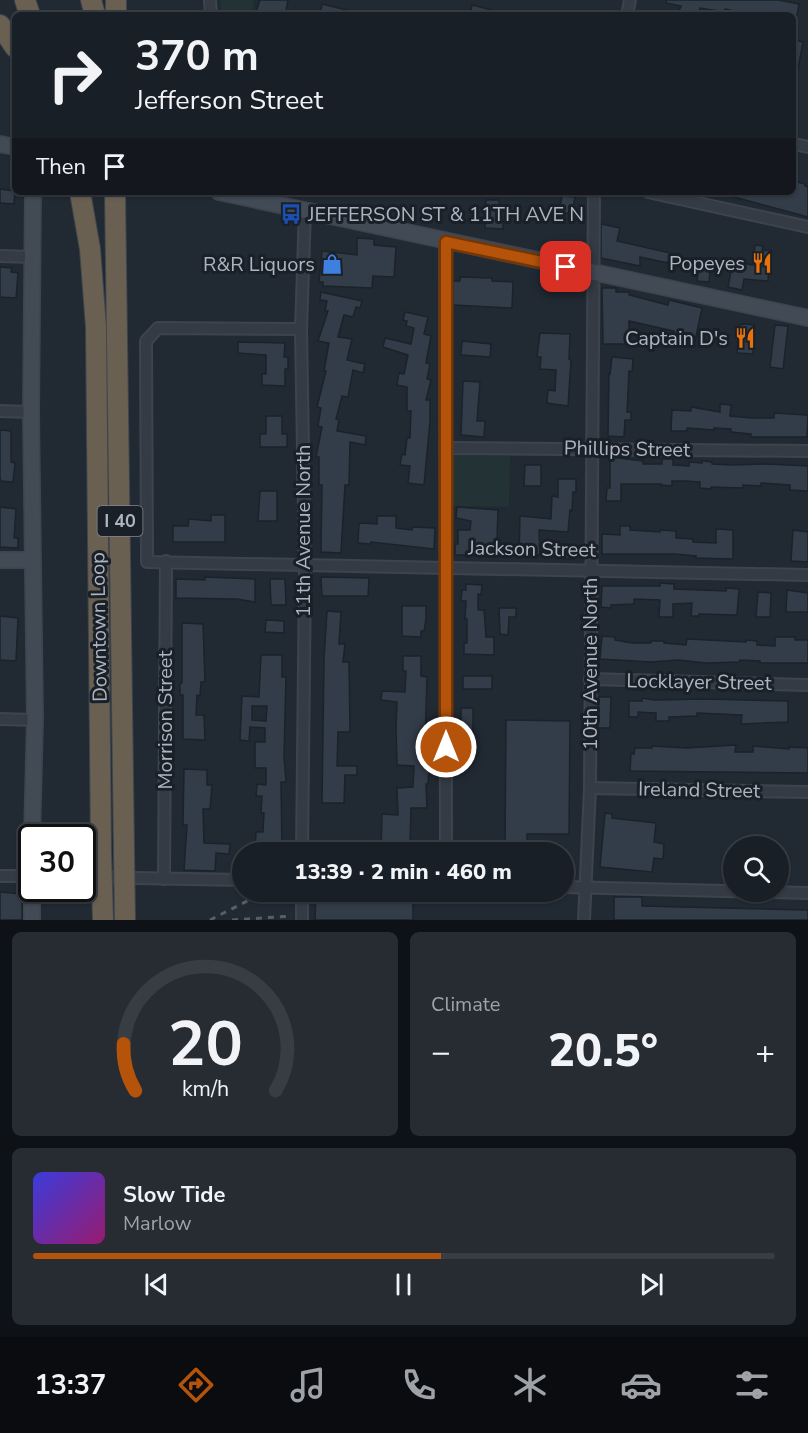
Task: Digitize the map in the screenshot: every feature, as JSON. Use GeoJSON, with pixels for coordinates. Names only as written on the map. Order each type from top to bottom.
{"type":"FeatureCollection","features":[{"type":"Feature","properties":{"kind":"highway"},"geometry":{"type":"LineString","coordinates":[[0,25],[12,43]]}},
{"type":"Feature","properties":{"kind":"highway","name":"Downtown Loop"},"geometry":{"type":"LineString","coordinates":[[81,195],[90,249],[96,327],[103,920]]}},
{"type":"Feature","properties":{"kind":"highway","name":"Downtown Loop"},"geometry":{"type":"LineString","coordinates":[[115,195],[125,920]]}},
{"type":"Feature","properties":{"kind":"street"},"geometry":{"type":"LineString","coordinates":[[32,824],[35,720],[31,412],[33,195]]}},
{"type":"Feature","properties":{"kind":"street"},"geometry":{"type":"LineString","coordinates":[[236,195],[808,318]]}},
{"type":"Feature","properties":{"kind":"street","name":"10th Avenue North"},"geometry":{"type":"LineString","coordinates":[[584,920],[590,788],[594,195]]}},
{"type":"Feature","properties":{"kind":"street"},"geometry":{"type":"LineString","coordinates":[[662,195],[808,226]]}},
{"type":"Feature","properties":{"kind":"street","name":"11th Avenue North"},"geometry":{"type":"LineString","coordinates":[[302,842],[305,565],[301,329],[305,210]]}},
{"type":"Feature","properties":{"kind":"street"},"geometry":{"type":"LineString","coordinates":[[446,242],[446,842]]}},
{"type":"Feature","properties":{"kind":"street"},"geometry":{"type":"LineString","coordinates":[[0,256],[32,257]]}},
{"type":"Feature","properties":{"kind":"street","name":"Jackson Street"},"geometry":{"type":"LineString","coordinates":[[301,329],[158,328],[146,341],[147,562],[808,574]]}},
{"type":"Feature","properties":{"kind":"street"},"geometry":{"type":"LineString","coordinates":[[0,411],[31,412]]}},
{"type":"Feature","properties":{"kind":"street","name":"Phillips Street"},"geometry":{"type":"LineString","coordinates":[[445,448],[808,451]]}},
{"type":"Feature","properties":{"kind":"street"},"geometry":{"type":"LineString","coordinates":[[0,560],[33,560]]}},
{"type":"Feature","properties":{"kind":"street","name":"Morrison Street"},"geometry":{"type":"LineString","coordinates":[[164,879],[166,561]]}},
{"type":"Feature","properties":{"kind":"street","name":"Locklayer Street"},"geometry":{"type":"LineString","coordinates":[[590,679],[808,685]]}},
{"type":"Feature","properties":{"kind":"street"},"geometry":{"type":"LineString","coordinates":[[0,719],[35,720]]}},
{"type":"Feature","properties":{"kind":"street","name":"Ireland Street"},"geometry":{"type":"LineString","coordinates":[[590,788],[808,792]]}},
{"type":"Feature","properties":{"kind":"street"},"geometry":{"type":"LineString","coordinates":[[0,876],[18,876]]}},
{"type":"Feature","properties":{"kind":"street"},"geometry":{"type":"LineString","coordinates":[[96,877],[232,880]]}},
{"type":"Feature","properties":{"kind":"street"},"geometry":{"type":"LineString","coordinates":[[574,887],[808,893]]}},
{"type":"Feature","properties":{"kind":"street"},"geometry":{"type":"LineString","coordinates":[[32,902],[32,920]]}},
{"type":"Feature","properties":{"kind":"street"},"geometry":{"type":"LineString","coordinates":[[302,902],[302,920]]}},
{"type":"Feature","properties":{"kind":"shaded area"},"geometry":{"type":"Polygon","coordinates":[[[220,0],[254,0],[252,12],[221,12],[220,0]]]}},
{"type":"Feature","properties":{"kind":"shaded area"},"geometry":{"type":"Polygon","coordinates":[[[452,455],[510,456],[509,507],[451,506],[452,455]]]}},
{"type":"Feature","properties":{"kind":"building"},"geometry":{"type":"Polygon","coordinates":[[[260,0],[288,0],[286,12],[256,12],[260,0]]]}},
{"type":"Feature","properties":{"kind":"building"},"geometry":{"type":"Polygon","coordinates":[[[666,0],[778,0],[799,4],[796,15],[796,12],[738,12],[725,9],[725,12],[700,8],[699,12],[682,12],[679,11],[681,6],[666,3],[666,0]]]}},
{"type":"Feature","properties":{"kind":"building"},"geometry":{"type":"Polygon","coordinates":[[[322,4],[355,12],[321,12],[322,4]]]}},
{"type":"Feature","properties":{"kind":"building"},"geometry":{"type":"Polygon","coordinates":[[[472,5],[500,12],[471,12],[472,5]]]}},
{"type":"Feature","properties":{"kind":"building"},"geometry":{"type":"Polygon","coordinates":[[[796,40],[803,42],[796,74],[796,40]]]}},
{"type":"Feature","properties":{"kind":"building"},"geometry":{"type":"Polygon","coordinates":[[[796,182],[808,187],[808,217],[727,195],[796,195],[796,182]]]}},
{"type":"Feature","properties":{"kind":"building"},"geometry":{"type":"Polygon","coordinates":[[[0,189],[12,191],[12,195],[15,195],[14,204],[0,203],[0,189]]]}},
{"type":"Feature","properties":{"kind":"building"},"geometry":{"type":"Polygon","coordinates":[[[562,196],[575,197],[572,214],[559,212],[562,196]]]}},
{"type":"Feature","properties":{"kind":"building"},"geometry":{"type":"Polygon","coordinates":[[[486,200],[499,200],[499,221],[503,221],[503,229],[485,228],[486,200]]]}},
{"type":"Feature","properties":{"kind":"building"},"geometry":{"type":"Polygon","coordinates":[[[601,224],[620,228],[617,241],[670,253],[668,263],[640,257],[640,266],[601,258],[601,224]]]}},
{"type":"Feature","properties":{"kind":"building"},"geometry":{"type":"Polygon","coordinates":[[[357,238],[374,239],[374,245],[396,247],[394,277],[373,276],[372,288],[323,286],[323,282],[319,282],[322,251],[357,255],[357,238]]]}},
{"type":"Feature","properties":{"kind":"building"},"geometry":{"type":"Polygon","coordinates":[[[755,245],[763,246],[762,250],[770,251],[768,281],[744,279],[742,290],[728,287],[733,261],[753,265],[755,245]]]}},
{"type":"Feature","properties":{"kind":"building"},"geometry":{"type":"Polygon","coordinates":[[[700,258],[711,259],[709,282],[697,281],[700,258]]]}},
{"type":"Feature","properties":{"kind":"building"},"geometry":{"type":"Polygon","coordinates":[[[0,267],[12,268],[11,272],[18,273],[16,298],[0,297],[0,267]]]}},
{"type":"Feature","properties":{"kind":"building"},"geometry":{"type":"Polygon","coordinates":[[[460,277],[492,278],[492,281],[513,282],[512,308],[453,305],[453,281],[460,281],[460,277]]]}},
{"type":"Feature","properties":{"kind":"building"},"geometry":{"type":"Polygon","coordinates":[[[602,288],[616,288],[616,292],[629,292],[629,295],[668,305],[669,300],[702,308],[695,341],[673,334],[674,331],[629,321],[629,344],[603,344],[602,288]]]}},
{"type":"Feature","properties":{"kind":"building"},"geometry":{"type":"Polygon","coordinates":[[[321,292],[362,301],[360,308],[356,307],[353,317],[344,315],[338,337],[352,339],[347,360],[365,364],[363,373],[353,370],[348,397],[342,396],[336,419],[339,420],[337,431],[366,436],[365,445],[350,442],[349,485],[345,485],[341,553],[321,552],[322,485],[319,485],[319,457],[316,457],[322,427],[318,426],[321,408],[317,407],[326,371],[324,371],[329,343],[318,341],[328,311],[325,311],[327,301],[320,300],[321,292]]]}},
{"type":"Feature","properties":{"kind":"building"},"geometry":{"type":"Polygon","coordinates":[[[405,312],[428,317],[424,334],[431,336],[426,363],[430,364],[427,379],[431,380],[426,400],[430,400],[430,421],[424,485],[408,483],[410,466],[400,465],[402,454],[405,455],[407,438],[410,438],[411,411],[407,411],[407,387],[397,385],[399,373],[404,374],[408,355],[383,347],[385,338],[411,344],[414,328],[406,326],[407,321],[403,320],[405,312]]]}},
{"type":"Feature","properties":{"kind":"building"},"geometry":{"type":"Polygon","coordinates":[[[739,325],[754,325],[753,354],[737,353],[739,325]]]}},
{"type":"Feature","properties":{"kind":"building"},"geometry":{"type":"Polygon","coordinates":[[[775,325],[788,326],[783,369],[770,367],[775,325]]]}},
{"type":"Feature","properties":{"kind":"building"},"geometry":{"type":"Polygon","coordinates":[[[540,333],[570,334],[568,406],[547,403],[548,390],[555,391],[556,370],[540,369],[541,357],[537,357],[540,333]]]}},
{"type":"Feature","properties":{"kind":"building"},"geometry":{"type":"Polygon","coordinates":[[[462,341],[491,344],[490,357],[461,355],[462,341]]]}},
{"type":"Feature","properties":{"kind":"building"},"geometry":{"type":"Polygon","coordinates":[[[238,342],[285,343],[284,357],[288,357],[288,369],[285,369],[285,386],[262,385],[262,374],[266,374],[266,355],[238,353],[238,342]]]}},
{"type":"Feature","properties":{"kind":"building"},"geometry":{"type":"Polygon","coordinates":[[[612,357],[633,359],[632,372],[629,371],[627,412],[631,412],[631,420],[625,420],[624,437],[608,436],[609,374],[612,357]]]}},
{"type":"Feature","properties":{"kind":"building"},"geometry":{"type":"Polygon","coordinates":[[[463,381],[480,382],[477,421],[485,421],[484,437],[461,435],[463,381]]]}},
{"type":"Feature","properties":{"kind":"building"},"geometry":{"type":"Polygon","coordinates":[[[720,404],[731,405],[730,416],[774,418],[774,413],[808,415],[807,437],[751,437],[751,434],[731,432],[731,429],[714,428],[714,430],[687,428],[687,431],[671,431],[672,410],[691,411],[691,407],[720,412],[720,404]]]}},
{"type":"Feature","properties":{"kind":"building"},"geometry":{"type":"Polygon","coordinates":[[[266,416],[282,416],[282,434],[287,434],[287,447],[260,447],[260,434],[266,434],[266,416]]]}},
{"type":"Feature","properties":{"kind":"building"},"geometry":{"type":"Polygon","coordinates":[[[0,430],[11,431],[11,462],[15,463],[13,482],[1,481],[0,478],[0,430]]]}},
{"type":"Feature","properties":{"kind":"building"},"geometry":{"type":"Polygon","coordinates":[[[610,457],[643,461],[643,464],[662,464],[662,459],[673,459],[673,465],[689,466],[689,462],[702,463],[702,461],[732,465],[808,466],[808,491],[790,490],[790,485],[761,483],[761,486],[743,485],[743,488],[711,487],[711,489],[700,488],[700,482],[672,481],[672,486],[621,484],[621,501],[606,501],[607,488],[610,488],[610,457]]]}},
{"type":"Feature","properties":{"kind":"building"},"geometry":{"type":"Polygon","coordinates":[[[525,465],[541,465],[541,486],[524,486],[525,465]]]}},
{"type":"Feature","properties":{"kind":"building"},"geometry":{"type":"Polygon","coordinates":[[[558,479],[576,479],[576,492],[573,492],[568,532],[539,530],[540,555],[519,555],[520,516],[551,519],[552,496],[558,497],[558,479]]]}},
{"type":"Feature","properties":{"kind":"building"},"geometry":{"type":"Polygon","coordinates":[[[260,491],[277,491],[277,521],[258,521],[260,491]]]}},
{"type":"Feature","properties":{"kind":"building"},"geometry":{"type":"Polygon","coordinates":[[[0,507],[16,509],[14,538],[18,538],[18,548],[0,547],[0,507]]]}},
{"type":"Feature","properties":{"kind":"building"},"geometry":{"type":"Polygon","coordinates":[[[457,507],[498,510],[498,555],[455,555],[458,530],[470,530],[471,521],[456,518],[457,507]]]}},
{"type":"Feature","properties":{"kind":"building"},"geometry":{"type":"Polygon","coordinates":[[[211,515],[225,515],[225,542],[173,542],[173,526],[188,526],[189,519],[211,521],[211,515]]]}},
{"type":"Feature","properties":{"kind":"building"},"geometry":{"type":"Polygon","coordinates":[[[377,516],[396,516],[396,528],[412,530],[413,527],[435,528],[434,549],[371,542],[370,544],[358,543],[359,523],[377,524],[377,516]]]}},
{"type":"Feature","properties":{"kind":"building"},"geometry":{"type":"Polygon","coordinates":[[[620,526],[630,526],[630,530],[676,531],[676,538],[693,539],[693,542],[716,543],[716,529],[733,530],[733,559],[696,558],[696,556],[675,554],[602,554],[602,534],[620,535],[620,526]]]}},
{"type":"Feature","properties":{"kind":"building"},"geometry":{"type":"Polygon","coordinates":[[[793,530],[808,532],[808,562],[791,561],[793,530]]]}},
{"type":"Feature","properties":{"kind":"building"},"geometry":{"type":"Polygon","coordinates":[[[557,546],[573,547],[573,559],[556,558],[557,546]]]}},
{"type":"Feature","properties":{"kind":"building"},"geometry":{"type":"Polygon","coordinates":[[[205,577],[255,579],[255,602],[237,599],[176,598],[176,579],[205,580],[205,577]]]}},
{"type":"Feature","properties":{"kind":"building"},"geometry":{"type":"Polygon","coordinates":[[[321,577],[369,578],[368,596],[322,596],[321,577]]]}},
{"type":"Feature","properties":{"kind":"building"},"geometry":{"type":"Polygon","coordinates":[[[270,579],[285,579],[286,605],[271,605],[270,579]]]}},
{"type":"Feature","properties":{"kind":"building"},"geometry":{"type":"Polygon","coordinates":[[[660,583],[674,584],[674,589],[726,591],[726,588],[739,589],[737,615],[699,614],[699,616],[691,616],[692,603],[673,604],[673,617],[659,617],[660,600],[634,599],[634,604],[611,605],[611,608],[601,607],[602,586],[660,586],[660,583]]]}},
{"type":"Feature","properties":{"kind":"building"},"geometry":{"type":"Polygon","coordinates":[[[466,584],[482,585],[481,595],[478,594],[478,610],[484,610],[486,637],[494,637],[494,655],[464,654],[464,643],[467,643],[466,601],[461,601],[462,590],[466,590],[466,584]]]}},
{"type":"Feature","properties":{"kind":"building"},"geometry":{"type":"Polygon","coordinates":[[[787,590],[808,593],[808,612],[786,612],[787,590]]]}},
{"type":"Feature","properties":{"kind":"building"},"geometry":{"type":"Polygon","coordinates":[[[758,592],[771,593],[770,617],[756,617],[758,592]]]}},
{"type":"Feature","properties":{"kind":"building"},"geometry":{"type":"Polygon","coordinates":[[[402,606],[426,606],[426,619],[421,637],[402,636],[402,606]]]}},
{"type":"Feature","properties":{"kind":"building"},"geometry":{"type":"Polygon","coordinates":[[[499,608],[516,608],[516,617],[509,617],[508,635],[500,634],[499,608]]]}},
{"type":"Feature","properties":{"kind":"building"},"geometry":{"type":"Polygon","coordinates":[[[327,611],[341,612],[339,644],[345,644],[343,662],[349,662],[350,732],[338,732],[337,766],[357,766],[357,775],[345,775],[344,803],[322,803],[327,611]]]}},
{"type":"Feature","properties":{"kind":"building"},"geometry":{"type":"Polygon","coordinates":[[[0,616],[18,618],[16,661],[0,660],[0,616]]]}},
{"type":"Feature","properties":{"kind":"building"},"geometry":{"type":"Polygon","coordinates":[[[266,620],[284,621],[284,633],[265,632],[266,620]]]}},
{"type":"Feature","properties":{"kind":"building"},"geometry":{"type":"Polygon","coordinates":[[[182,623],[203,624],[205,682],[201,682],[200,696],[197,695],[196,715],[204,715],[205,740],[183,739],[183,695],[180,695],[182,623]]]}},
{"type":"Feature","properties":{"kind":"building"},"geometry":{"type":"Polygon","coordinates":[[[602,636],[615,637],[615,640],[632,643],[664,641],[664,643],[686,645],[687,639],[746,642],[746,640],[757,641],[757,645],[775,646],[775,637],[795,637],[795,640],[808,640],[808,663],[760,663],[760,661],[740,660],[739,662],[707,663],[678,660],[651,662],[600,659],[602,636]]]}},
{"type":"Feature","properties":{"kind":"building"},"geometry":{"type":"Polygon","coordinates":[[[261,655],[282,655],[282,677],[286,677],[284,756],[286,782],[281,782],[282,842],[256,842],[256,832],[263,832],[264,813],[261,813],[262,796],[256,796],[257,784],[266,785],[266,768],[255,768],[255,742],[265,742],[265,728],[250,727],[249,741],[240,740],[242,696],[259,697],[261,655]],[[252,706],[252,720],[266,721],[267,706],[252,706]]]}},
{"type":"Feature","properties":{"kind":"building"},"geometry":{"type":"Polygon","coordinates":[[[403,656],[421,656],[421,676],[427,677],[425,746],[427,746],[426,769],[429,769],[428,784],[426,784],[427,808],[411,808],[410,842],[381,842],[382,814],[398,815],[397,788],[413,787],[414,766],[397,765],[397,702],[381,700],[382,691],[405,692],[406,671],[403,671],[403,656]]]}},
{"type":"Feature","properties":{"kind":"building"},"geometry":{"type":"Polygon","coordinates":[[[463,676],[492,676],[492,689],[463,689],[463,676]]]}},
{"type":"Feature","properties":{"kind":"building"},"geometry":{"type":"Polygon","coordinates":[[[599,697],[611,697],[610,728],[598,728],[599,697]]]}},
{"type":"Feature","properties":{"kind":"building"},"geometry":{"type":"Polygon","coordinates":[[[642,698],[788,701],[788,722],[741,724],[742,715],[697,713],[697,716],[669,717],[669,721],[656,721],[656,713],[638,712],[638,717],[629,717],[629,701],[642,701],[642,698]]]}},
{"type":"Feature","properties":{"kind":"building"},"geometry":{"type":"Polygon","coordinates":[[[461,708],[473,708],[473,755],[461,755],[461,708]]]}},
{"type":"Feature","properties":{"kind":"building"},"geometry":{"type":"Polygon","coordinates":[[[506,720],[570,721],[569,834],[527,834],[527,842],[505,842],[506,720]]]}},
{"type":"Feature","properties":{"kind":"building"},"geometry":{"type":"Polygon","coordinates":[[[736,745],[735,752],[753,752],[753,746],[808,748],[808,773],[630,771],[631,754],[634,754],[635,748],[736,745]]]}},
{"type":"Feature","properties":{"kind":"building"},"geometry":{"type":"Polygon","coordinates":[[[184,769],[207,770],[207,785],[212,785],[210,809],[203,809],[204,843],[230,844],[229,854],[216,853],[215,871],[184,870],[187,825],[183,825],[184,769]]]}},
{"type":"Feature","properties":{"kind":"building"},"geometry":{"type":"Polygon","coordinates":[[[605,813],[612,814],[612,818],[656,823],[654,842],[664,844],[663,859],[654,858],[652,872],[600,867],[605,813]]]}},
{"type":"Feature","properties":{"kind":"building"},"geometry":{"type":"Polygon","coordinates":[[[0,892],[18,894],[18,902],[22,902],[22,920],[0,920],[0,892]]]}},
{"type":"Feature","properties":{"kind":"building"},"geometry":{"type":"Polygon","coordinates":[[[614,897],[642,897],[642,906],[808,910],[808,920],[614,920],[614,897]]]}},
{"type":"Feature","properties":{"kind":"building"},"geometry":{"type":"Polygon","coordinates":[[[316,902],[413,902],[413,920],[315,920],[316,902]]]}},
{"type":"Feature","properties":{"kind":"railway"},"geometry":{"type":"LineString","coordinates":[[210,920],[245,902]]}},
{"type":"Feature","properties":{"kind":"railway"},"geometry":{"type":"LineString","coordinates":[[232,920],[292,916]]}},
{"type":"Feature","properties":{"kind":"place","name":"JEFFERSON ST & 11TH AVE N"},"geometry":{"type":"Point","coordinates":[291,214]}},
{"type":"Feature","properties":{"kind":"place","name":"Popeyes"},"geometry":{"type":"Point","coordinates":[762,263]}},
{"type":"Feature","properties":{"kind":"place","name":"R&R Liquors"},"geometry":{"type":"Point","coordinates":[332,264]}},
{"type":"Feature","properties":{"kind":"place","name":"Captain D's"},"geometry":{"type":"Point","coordinates":[745,338]}},
{"type":"Feature","properties":{"kind":"route"},"geometry":{"type":"LineString","coordinates":[[446,747],[446,242],[566,267]]}}]}
